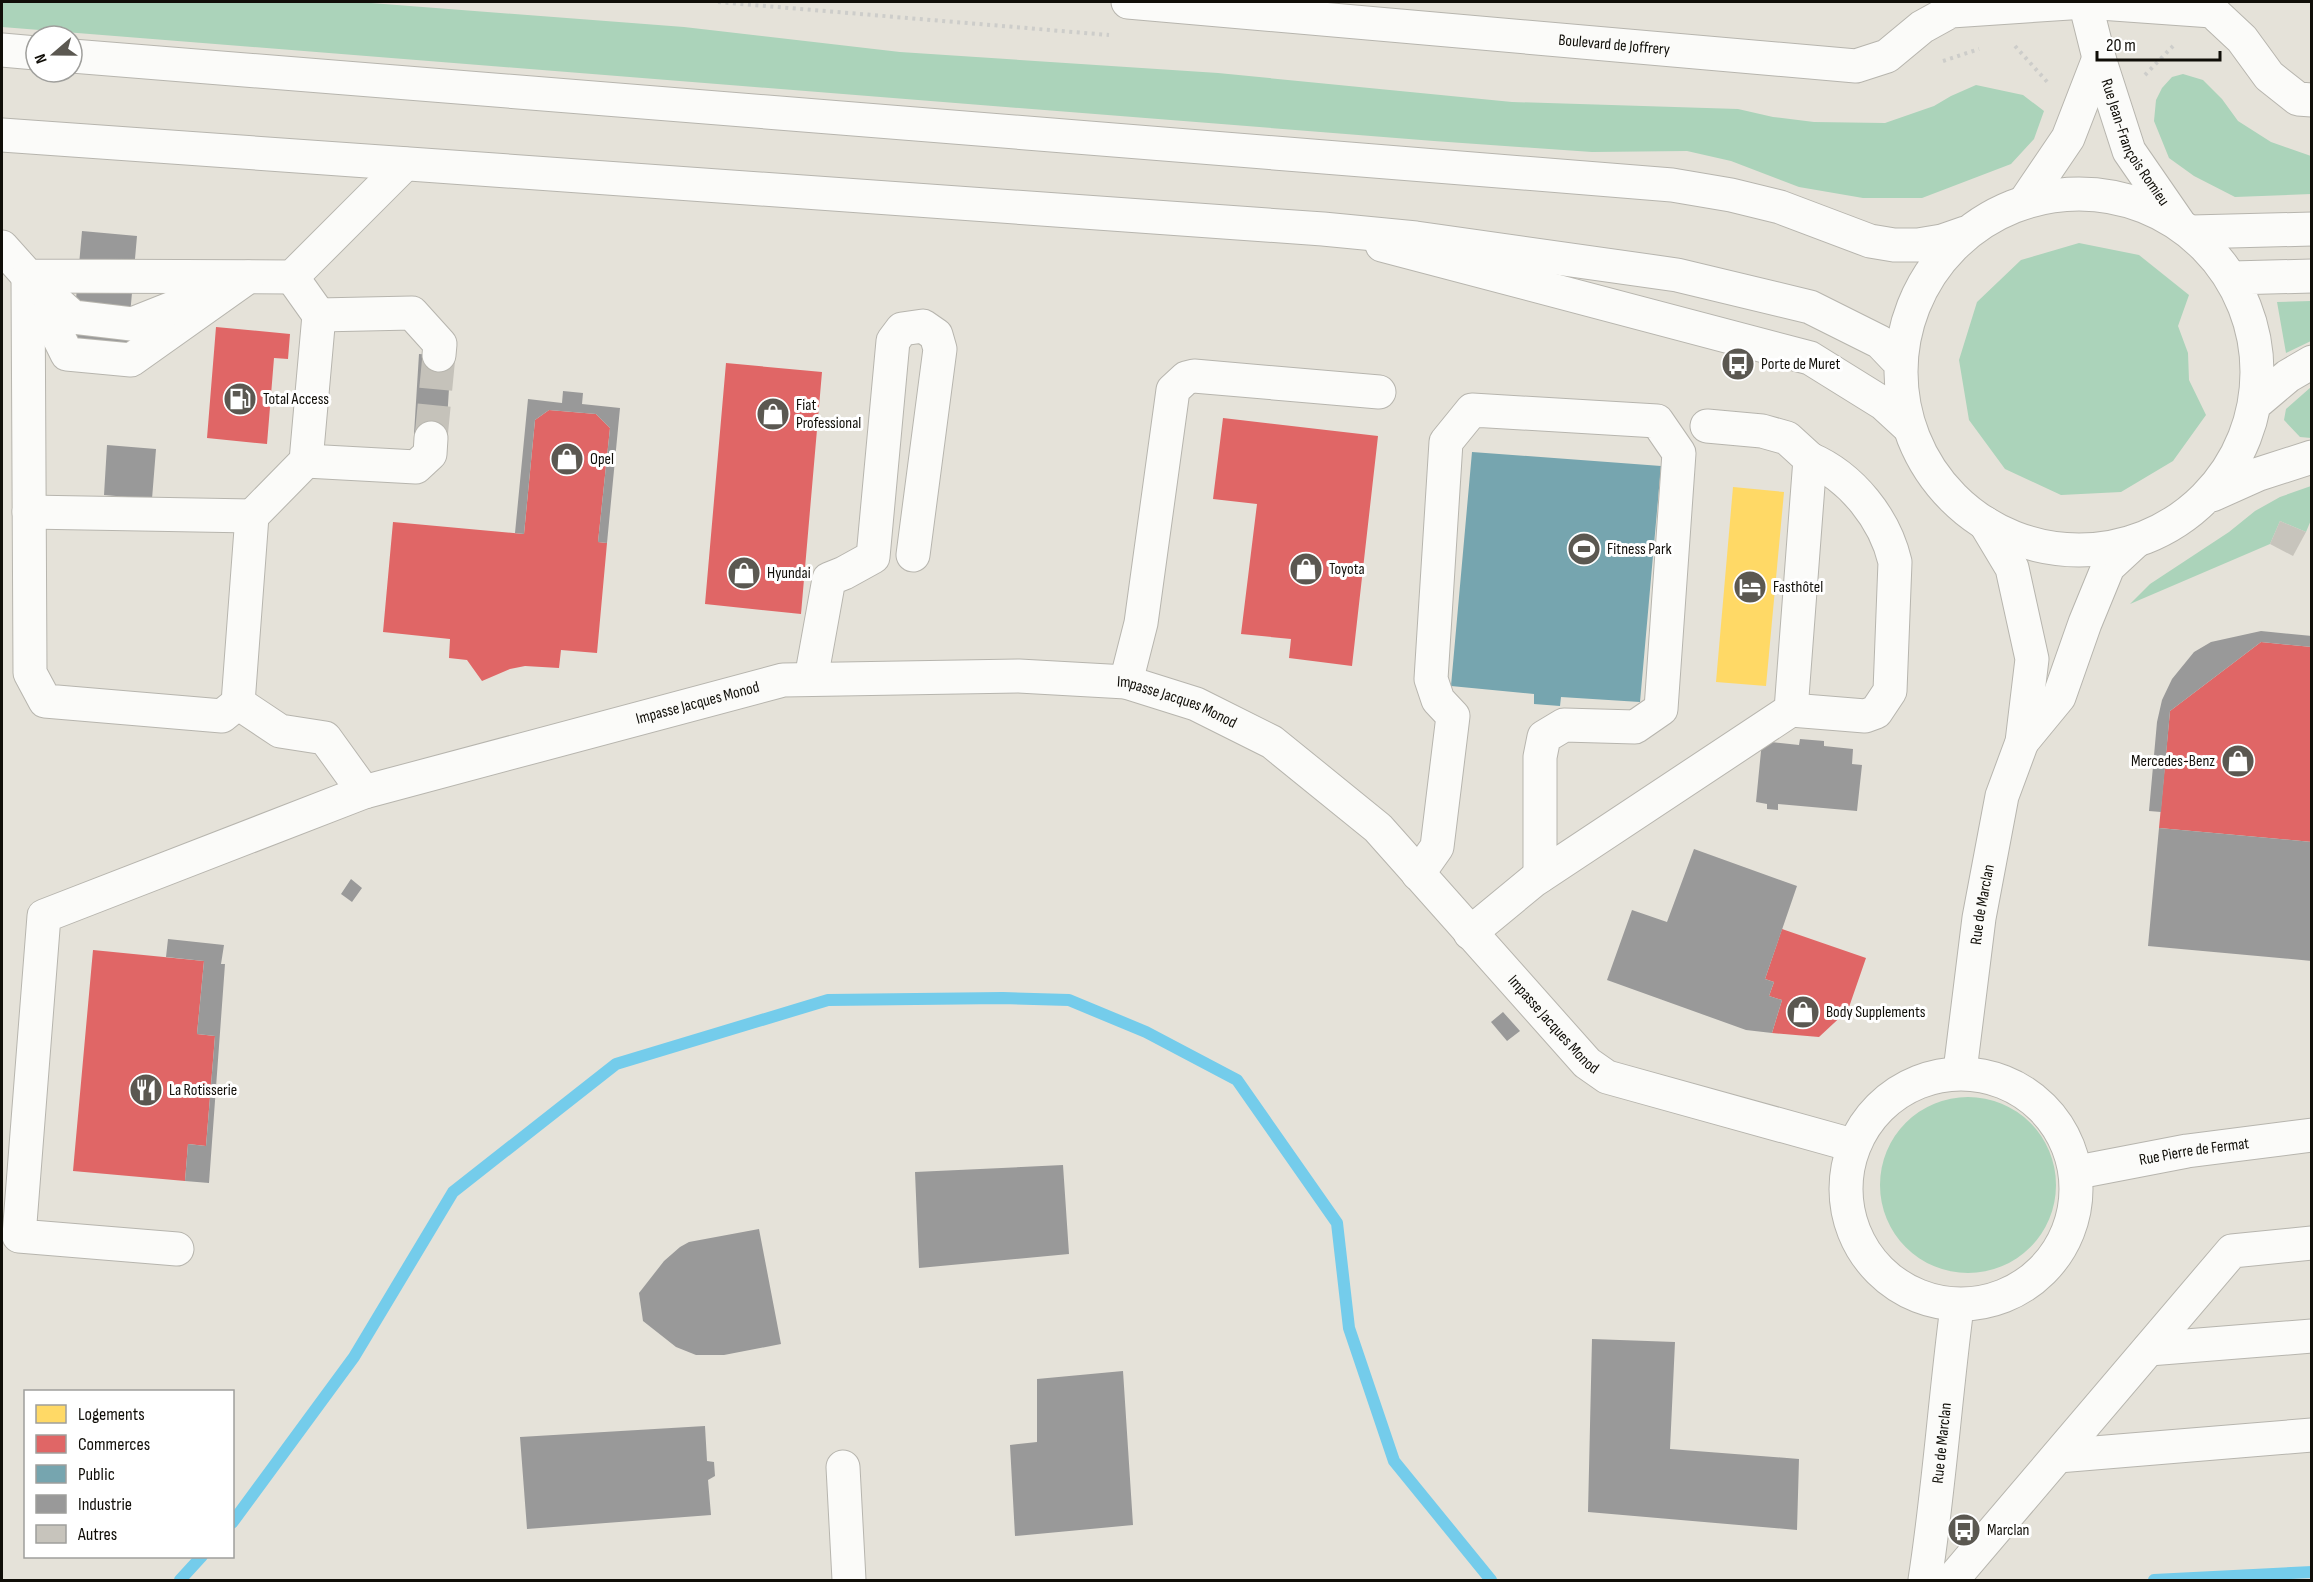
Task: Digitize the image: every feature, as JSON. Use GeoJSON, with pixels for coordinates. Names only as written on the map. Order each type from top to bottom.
{"type":"FeatureCollection","features":[{"type":"Feature","properties":{"kind":"street","name":"Boulevard de Joffrery"},"geometry":{"type":"LineString","coordinates":[[1128,2],[1856,66],[1887,56],[1922,27],[1952,11],[2085,2],[2212,11],[2242,39],[2269,76],[2298,99],[2312,100]]}},
{"type":"Feature","properties":{"kind":"street","name":"Rue Jean-François Romieu"},"geometry":{"type":"LineString","coordinates":[[2085,2],[2099,58],[2129,151],[2185,227],[2232,278],[2250,317],[2258,359],[2256,403],[2246,437],[2230,469],[2208,496]]}},
{"type":"Feature","properties":{"kind":"street"},"geometry":{"type":"LineString","coordinates":[[2,50],[24,52]]}},
{"type":"Feature","properties":{"kind":"street"},"geometry":{"type":"LineString","coordinates":[[84,57],[1672,185],[1731,195],[1780,207],[1870,241],[1894,245],[1934,242],[1965,233]]}},
{"type":"Feature","properties":{"kind":"street","name":"Rue Jean-François Romieu"},"geometry":{"type":"LineString","coordinates":[[2026,200],[2068,138],[2099,58]]}},
{"type":"Feature","properties":{"kind":"street"},"geometry":{"type":"LineString","coordinates":[[2,135],[1323,229],[1416,238],[1677,275],[1810,307],[1880,342],[1901,364]]}},
{"type":"Feature","properties":{"kind":"street"},"geometry":{"type":"LineString","coordinates":[[28,276],[292,277],[405,164]]}},
{"type":"Feature","properties":{"kind":"street"},"geometry":{"type":"LineString","coordinates":[[2312,229],[2185,227],[2142,204],[2105,194],[2065,192],[2026,200],[1994,214],[1965,233],[1932,270],[1909,315],[1901,364],[1902,396],[1909,427],[1926,465],[1952,497],[1985,523],[2020,541],[2058,549],[2096,550],[2135,542],[2174,524],[2208,496],[2259,474],[2312,457]]}},
{"type":"Feature","properties":{"kind":"street"},"geometry":{"type":"LineString","coordinates":[[1323,229],[1810,358],[1884,404],[1909,427]]}},
{"type":"Feature","properties":{"kind":"street"},"geometry":{"type":"LineString","coordinates":[[2,247],[28,276],[73,317],[132,324],[248,277]]}},
{"type":"Feature","properties":{"kind":"street"},"geometry":{"type":"LineString","coordinates":[[28,276],[15,382],[29,512],[30,673],[45,700],[222,716],[238,703],[252,516],[306,461],[319,315],[292,277]]}},
{"type":"Feature","properties":{"kind":"street"},"geometry":{"type":"LineString","coordinates":[[2232,278],[2312,276]]}},
{"type":"Feature","properties":{"kind":"street"},"geometry":{"type":"LineString","coordinates":[[319,315],[412,313],[440,344],[439,355]]}},
{"type":"Feature","properties":{"kind":"street"},"geometry":{"type":"LineString","coordinates":[[811,680],[829,579],[873,556],[893,341],[902,329],[923,326],[936,335],[940,349],[913,555]]}},
{"type":"Feature","properties":{"kind":"street"},"geometry":{"type":"LineString","coordinates":[[2256,403],[2288,376],[2312,362]]}},
{"type":"Feature","properties":{"kind":"street"},"geometry":{"type":"LineString","coordinates":[[1126,682],[1140,623],[1173,390],[1186,378],[1194,376],[1379,392]]}},
{"type":"Feature","properties":{"kind":"street"},"geometry":{"type":"LineString","coordinates":[[1418,874],[1437,847],[1453,716],[1438,700],[1431,679],[1446,442],[1472,410],[1657,421],[1679,453],[1661,709],[1635,727],[1564,725],[1544,737],[1540,757],[1540,876]]}},
{"type":"Feature","properties":{"kind":"street"},"geometry":{"type":"LineString","coordinates":[[1470,933],[1540,876],[1791,710],[1865,716],[1876,712],[1890,691],[1895,562],[1884,528],[1859,495],[1827,466],[1810,459],[1787,438],[1762,431],[1707,426]]}},
{"type":"Feature","properties":{"kind":"street"},"geometry":{"type":"LineString","coordinates":[[306,461],[416,466],[430,453],[431,438]]}},
{"type":"Feature","properties":{"kind":"street"},"geometry":{"type":"LineString","coordinates":[[1791,710],[1810,459]]}},
{"type":"Feature","properties":{"kind":"street"},"geometry":{"type":"LineString","coordinates":[[29,512],[252,516]]}},
{"type":"Feature","properties":{"kind":"street","name":"Rue de Marclan"},"geometry":{"type":"LineString","coordinates":[[1960,1071],[1979,918],[2001,796],[2022,742],[2032,659],[2012,568],[1985,523]]}},
{"type":"Feature","properties":{"kind":"street","name":"Rue de Marclan"},"geometry":{"type":"LineString","coordinates":[[2022,742],[2059,697],[2085,623],[2109,567],[2135,542]]}},
{"type":"Feature","properties":{"kind":"street","name":"Impasse Jacques Monod"},"geometry":{"type":"LineString","coordinates":[[177,1249],[19,1236],[44,916],[364,792],[783,680],[1019,675],[1126,682],[1196,704],[1272,742],[1378,828],[1587,1062],[1607,1077],[1852,1145]]}},
{"type":"Feature","properties":{"kind":"street"},"geometry":{"type":"LineString","coordinates":[[238,703],[280,730],[325,738],[364,792]]}},
{"type":"Feature","properties":{"kind":"street"},"geometry":{"type":"LineString","coordinates":[[1960,1071],[2009,1080],[2056,1117],[2078,1172],[2068,1239],[2022,1290],[1957,1307],[1903,1292],[1863,1253],[1844,1201],[1852,1145],[1890,1094],[1960,1071]]}},
{"type":"Feature","properties":{"kind":"street","name":"Rue Pierre de Fermat"},"geometry":{"type":"LineString","coordinates":[[2078,1172],[2187,1151],[2312,1135]]}},
{"type":"Feature","properties":{"kind":"street"},"geometry":{"type":"LineString","coordinates":[[1952,1581],[2232,1251],[2312,1243]]}},
{"type":"Feature","properties":{"kind":"street","name":"Rue de Marclan"},"geometry":{"type":"LineString","coordinates":[[1925,1581],[1957,1307]]}},
{"type":"Feature","properties":{"kind":"street"},"geometry":{"type":"LineString","coordinates":[[2149,1349],[2312,1336]]}},
{"type":"Feature","properties":{"kind":"street"},"geometry":{"type":"LineString","coordinates":[[2058,1456],[2312,1435]]}},
{"type":"Feature","properties":{"kind":"street"},"geometry":{"type":"LineString","coordinates":[[843,1467],[849,1581]]}},
{"type":"Feature","properties":{"kind":"green space"},"geometry":{"type":"Polygon","coordinates":[[[2,2],[358,2],[684,27],[900,52],[1218,73],[1512,102],[1738,109],[1773,117],[1814,122],[1885,123],[1934,106],[1976,85],[2023,95],[2044,111],[2034,139],[2011,164],[1922,198],[1863,198],[1799,187],[1731,161],[1687,151],[1592,152],[1434,141],[84,34],[84,24],[24,24],[24,29],[2,27],[2,2]]]}},
{"type":"Feature","properties":{"kind":"green space"},"geometry":{"type":"Polygon","coordinates":[[[2183,74],[2203,80],[2222,99],[2238,121],[2271,142],[2311,156],[2311,194],[2235,197],[2194,176],[2169,158],[2154,121],[2156,100],[2162,88],[2172,77],[2183,74]]]}},
{"type":"Feature","properties":{"kind":"green space"},"geometry":{"type":"Polygon","coordinates":[[[2079,243],[2139,255],[2189,295],[2178,326],[2188,353],[2189,380],[2206,415],[2173,461],[2121,492],[2061,495],[2005,469],[1969,420],[1959,360],[1977,302],[2021,260],[2079,243]]]}},
{"type":"Feature","properties":{"kind":"green space"},"geometry":{"type":"Polygon","coordinates":[[[2311,301],[2311,341],[2286,353],[2277,302],[2311,301]]]}},
{"type":"Feature","properties":{"kind":"green space"},"geometry":{"type":"Polygon","coordinates":[[[2311,387],[2312,438],[2300,437],[2284,420],[2286,409],[2311,387]]]}},
{"type":"Feature","properties":{"kind":"green space"},"geometry":{"type":"Polygon","coordinates":[[[2311,486],[2311,520],[2306,532],[2280,521],[2270,544],[2130,604],[2150,584],[2229,532],[2255,511],[2280,497],[2311,486]]]}},
{"type":"Feature","properties":{"kind":"green space"},"geometry":{"type":"Polygon","coordinates":[[[1968,1097],[2002,1104],[2017,1112],[2030,1123],[2041,1136],[2049,1151],[2056,1185],[2049,1219],[2041,1234],[2030,1247],[2017,1258],[2002,1266],[1968,1273],[1934,1266],[1919,1258],[1906,1247],[1895,1234],[1887,1219],[1880,1185],[1887,1151],[1895,1136],[1906,1123],[1919,1112],[1934,1104],[1968,1097]]]}},
{"type":"Feature","properties":{"kind":"building: Logements","name":"Fasthôtel"},"geometry":{"type":"Polygon","coordinates":[[[1733,487],[1784,492],[1766,686],[1716,682],[1733,487]]]}},
{"type":"Feature","properties":{"kind":"building: Commerces","name":"Total Access"},"geometry":{"type":"Polygon","coordinates":[[[216,327],[290,334],[288,359],[274,358],[267,444],[207,438],[216,327]]]}},
{"type":"Feature","properties":{"kind":"building: Commerces"},"geometry":{"type":"Polygon","coordinates":[[[726,363],[822,372],[801,614],[705,604],[726,363]]]}},
{"type":"Feature","properties":{"kind":"building: Commerces"},"geometry":{"type":"Polygon","coordinates":[[[549,410],[596,414],[610,428],[598,542],[607,543],[597,653],[561,650],[559,668],[525,666],[510,669],[482,681],[467,660],[449,658],[450,639],[383,632],[393,522],[524,534],[535,420],[549,410]]]}},
{"type":"Feature","properties":{"kind":"building: Commerces","name":"Toyota"},"geometry":{"type":"Polygon","coordinates":[[[1223,418],[1378,436],[1352,666],[1289,658],[1291,639],[1241,634],[1257,504],[1213,499],[1223,418]]]}},
{"type":"Feature","properties":{"kind":"building: Commerces","name":"Mercedes-Benz"},"geometry":{"type":"Polygon","coordinates":[[[2261,642],[2312,647],[2312,842],[2159,828],[2170,711],[2261,642]]]}},
{"type":"Feature","properties":{"kind":"building: Commerces"},"geometry":{"type":"Polygon","coordinates":[[[1782,929],[1866,958],[1848,1010],[1819,1037],[1772,1033],[1782,1000],[1769,996],[1774,982],[1765,979],[1782,929]]]}},
{"type":"Feature","properties":{"kind":"building: Commerces","name":"La Rotisserie"},"geometry":{"type":"Polygon","coordinates":[[[93,950],[204,961],[197,1034],[215,1036],[206,1146],[188,1144],[185,1181],[73,1171],[93,950]]]}},
{"type":"Feature","properties":{"kind":"building: Public"},"geometry":{"type":"Polygon","coordinates":[[[1472,452],[1661,466],[1640,702],[1561,697],[1560,706],[1534,704],[1534,694],[1451,686],[1472,452]]]}},
{"type":"Feature","properties":{"kind":"building: Industrie"},"geometry":{"type":"Polygon","coordinates":[[[82,231],[137,236],[125,372],[70,367],[82,231]]]}},
{"type":"Feature","properties":{"kind":"building: Industrie"},"geometry":{"type":"Polygon","coordinates":[[[419,354],[451,356],[446,437],[414,434],[419,354]]]}},
{"type":"Feature","properties":{"kind":"building: Industrie"},"geometry":{"type":"Polygon","coordinates":[[[563,391],[583,393],[582,404],[620,408],[607,543],[598,542],[610,428],[596,414],[549,410],[535,420],[524,534],[515,533],[528,399],[562,403],[563,391]]]}},
{"type":"Feature","properties":{"kind":"building: Industrie"},"geometry":{"type":"Polygon","coordinates":[[[107,445],[156,449],[152,499],[104,495],[107,445]]]}},
{"type":"Feature","properties":{"kind":"building: Industrie"},"geometry":{"type":"Polygon","coordinates":[[[2261,631],[2312,636],[2312,647],[2261,642],[2170,711],[2161,812],[2149,811],[2157,722],[2162,700],[2172,679],[2194,652],[2211,642],[2261,631]]]}},
{"type":"Feature","properties":{"kind":"building: Industrie"},"geometry":{"type":"Polygon","coordinates":[[[1800,739],[1824,741],[1824,746],[1853,749],[1852,764],[1862,765],[1857,811],[1778,804],[1778,810],[1767,809],[1767,804],[1756,802],[1762,741],[1799,745],[1800,739]]]}},
{"type":"Feature","properties":{"kind":"building: Industrie"},"geometry":{"type":"Polygon","coordinates":[[[2159,828],[2312,842],[2312,961],[2148,946],[2159,828]]]}},
{"type":"Feature","properties":{"kind":"building: Industrie"},"geometry":{"type":"Polygon","coordinates":[[[1694,849],[1797,886],[1765,979],[1774,982],[1769,996],[1782,1000],[1772,1033],[1746,1030],[1607,980],[1632,910],[1667,922],[1694,849]]]}},
{"type":"Feature","properties":{"kind":"building: Industrie"},"geometry":{"type":"Polygon","coordinates":[[[351,879],[362,888],[352,902],[341,894],[351,879]]]}},
{"type":"Feature","properties":{"kind":"building: Industrie"},"geometry":{"type":"Polygon","coordinates":[[[168,939],[224,945],[221,964],[225,964],[209,1183],[185,1181],[188,1144],[206,1146],[215,1036],[197,1034],[204,961],[166,957],[168,939]]]}},
{"type":"Feature","properties":{"kind":"building: Industrie"},"geometry":{"type":"Polygon","coordinates":[[[1503,1012],[1520,1031],[1507,1041],[1491,1022],[1503,1012]]]}},
{"type":"Feature","properties":{"kind":"building: Industrie"},"geometry":{"type":"Polygon","coordinates":[[[1063,1165],[1069,1254],[919,1268],[915,1172],[1063,1165]]]}},
{"type":"Feature","properties":{"kind":"building: Industrie"},"geometry":{"type":"Polygon","coordinates":[[[759,1229],[781,1344],[724,1355],[696,1355],[676,1347],[643,1321],[639,1293],[664,1261],[680,1247],[689,1242],[759,1229]]]}},
{"type":"Feature","properties":{"kind":"building: Industrie"},"geometry":{"type":"Polygon","coordinates":[[[1592,1339],[1675,1342],[1670,1449],[1799,1459],[1797,1530],[1588,1512],[1592,1339]]]}},
{"type":"Feature","properties":{"kind":"building: Industrie"},"geometry":{"type":"Polygon","coordinates":[[[1123,1371],[1133,1525],[1015,1536],[1010,1445],[1037,1442],[1037,1379],[1123,1371]]]}},
{"type":"Feature","properties":{"kind":"building: Industrie"},"geometry":{"type":"Polygon","coordinates":[[[705,1426],[707,1461],[714,1462],[715,1476],[708,1480],[711,1515],[527,1529],[520,1437],[705,1426]]]}},
{"type":"Feature","properties":{"kind":"building: Autres"},"geometry":{"type":"Polygon","coordinates":[[[2280,521],[2306,532],[2293,556],[2270,544],[2280,521]]]}},
{"type":"Feature","properties":{"kind":"waterway"},"geometry":{"type":"LineString","coordinates":[[234,1520],[354,1357],[453,1192],[616,1064],[828,1000],[1003,998],[1069,1000],[1146,1032],[1237,1080],[1337,1223],[1349,1328],[1394,1461],[1491,1580]]}},
{"type":"Feature","properties":{"kind":"waterway"},"geometry":{"type":"LineString","coordinates":[[180,1580],[200,1558]]}},
{"type":"Feature","properties":{"kind":"waterway"},"geometry":{"type":"LineString","coordinates":[[2154,1580],[2312,1572]]}},
{"type":"Feature","properties":{"kind":"tunnel"},"geometry":{"type":"LineString","coordinates":[[431,438],[439,355]]}},
{"type":"Feature","properties":{"kind":"place","name":"Porte de Muret"},"geometry":{"type":"Point","coordinates":[1738,364]}},
{"type":"Feature","properties":{"kind":"place","name":"Total Access"},"geometry":{"type":"Point","coordinates":[240,399]}},
{"type":"Feature","properties":{"kind":"place","name":"Fiat Professional"},"geometry":{"type":"Point","coordinates":[773,414]}},
{"type":"Feature","properties":{"kind":"place","name":"Opel"},"geometry":{"type":"Point","coordinates":[567,459]}},
{"type":"Feature","properties":{"kind":"place","name":"Fitness Park"},"geometry":{"type":"Point","coordinates":[1584,549]}},
{"type":"Feature","properties":{"kind":"place","name":"Toyota"},"geometry":{"type":"Point","coordinates":[1306,569]}},
{"type":"Feature","properties":{"kind":"place","name":"Hyundai"},"geometry":{"type":"Point","coordinates":[744,573]}},
{"type":"Feature","properties":{"kind":"place","name":"Fasthôtel"},"geometry":{"type":"Point","coordinates":[1750,587]}},
{"type":"Feature","properties":{"kind":"place","name":"Mercedes-Benz"},"geometry":{"type":"Point","coordinates":[2238,761]}},
{"type":"Feature","properties":{"kind":"place","name":"Body Supplements"},"geometry":{"type":"Point","coordinates":[1803,1012]}},
{"type":"Feature","properties":{"kind":"place","name":"La Rotisserie"},"geometry":{"type":"Point","coordinates":[146,1090]}},
{"type":"Feature","properties":{"kind":"place","name":"Marclan"},"geometry":{"type":"Point","coordinates":[1964,1530]}}]}
